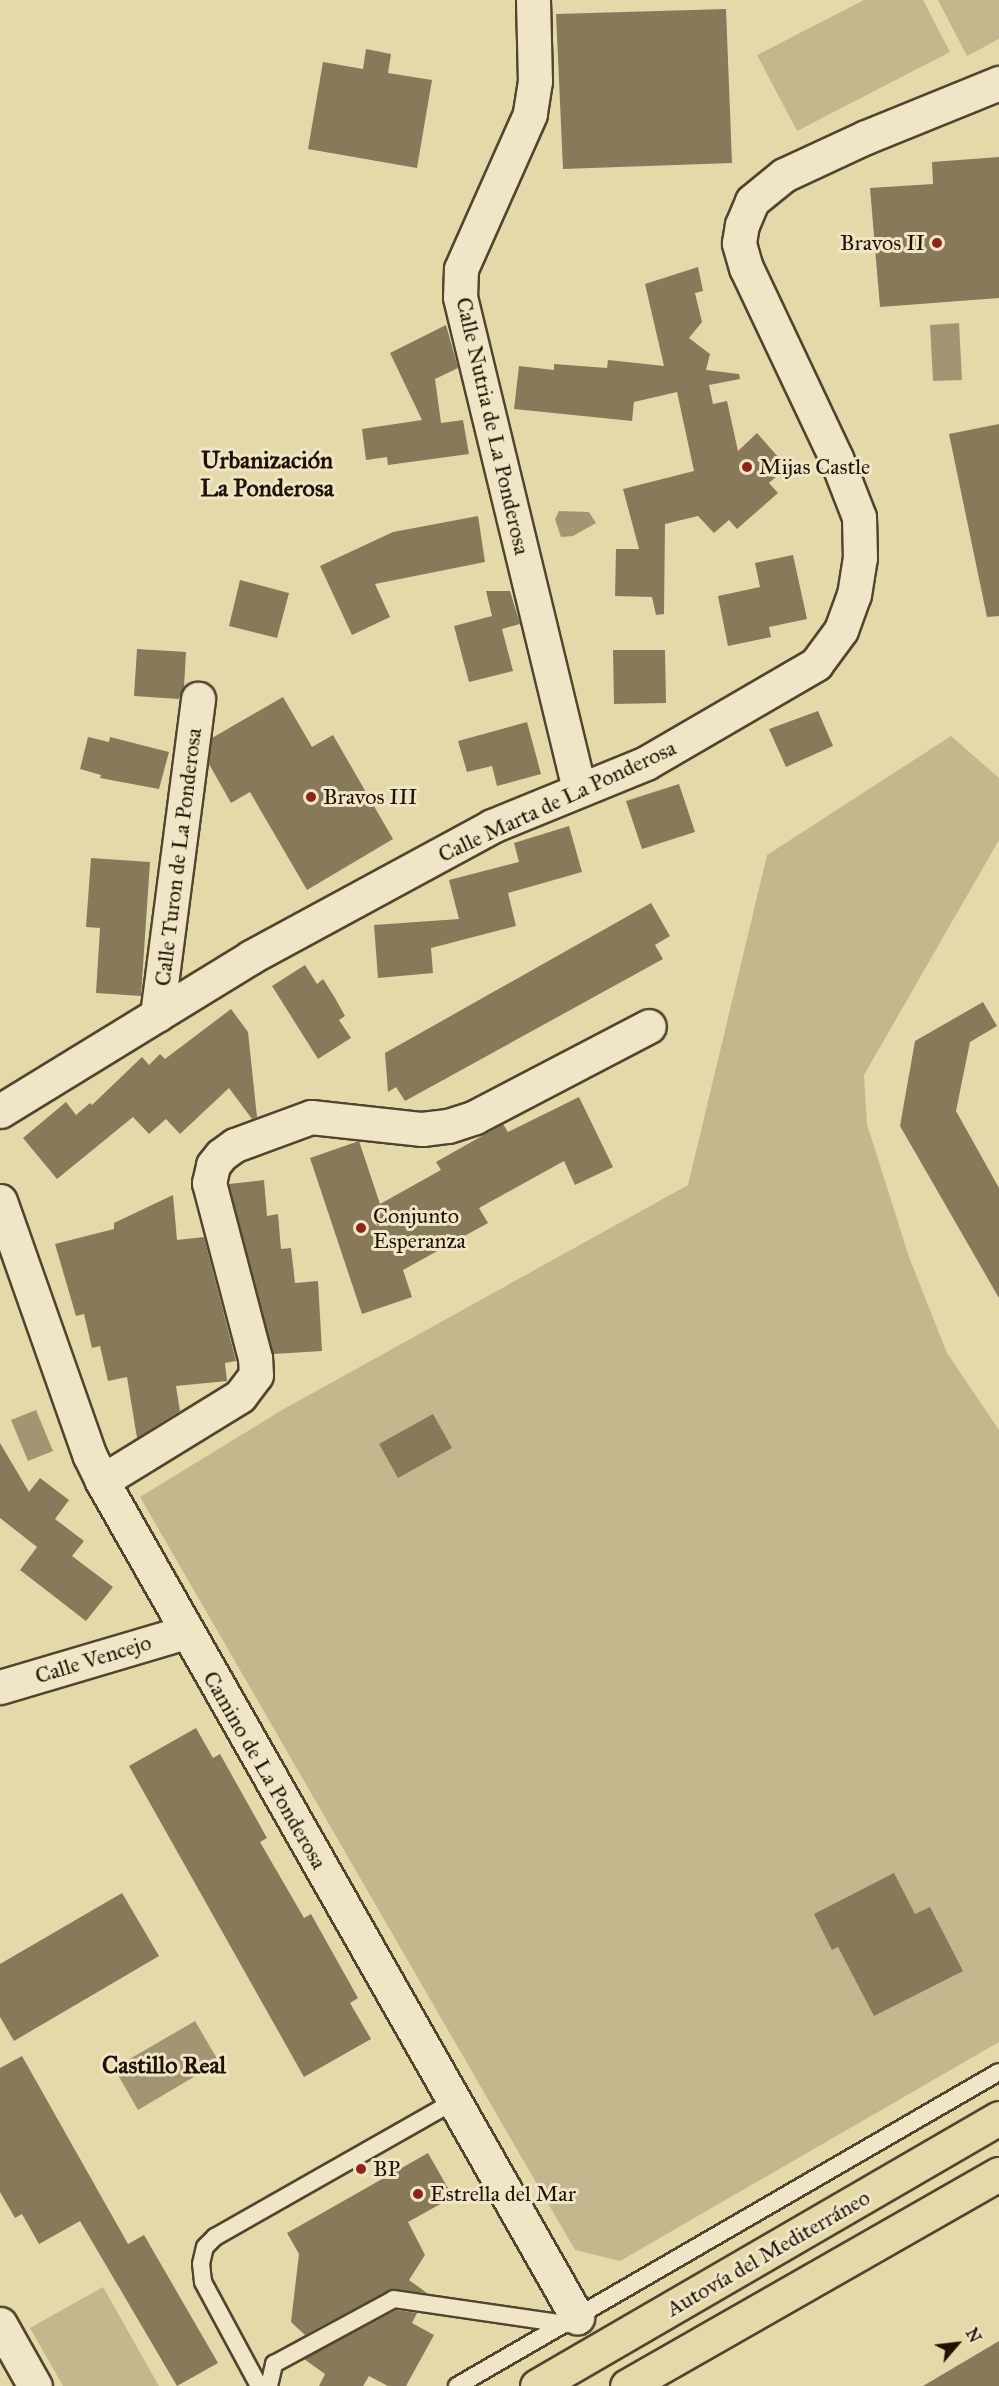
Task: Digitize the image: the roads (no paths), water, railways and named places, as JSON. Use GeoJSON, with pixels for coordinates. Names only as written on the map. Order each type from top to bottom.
{"type":"FeatureCollection","features":[{"type":"Feature","properties":{"kind":"highway","name":"Autovía del Mediterráneo"},"geometry":{"type":"LineString","coordinates":[[537,2386],[999,2118]]}},
{"type":"Feature","properties":{"kind":"highway","name":"Autovía del Mediterráneo"},"geometry":{"type":"LineString","coordinates":[[627,2386],[999,2174]]}},
{"type":"Feature","properties":{"kind":"highway"},"geometry":{"type":"LineString","coordinates":[[679,2386],[712,2338]]}},
{"type":"Feature","properties":{"kind":"street","name":"Calle Nutria de La Ponderosa"},"geometry":{"type":"LineString","coordinates":[[533,0],[535,81],[530,114],[461,269],[460,297],[579,789]]}},
{"type":"Feature","properties":{"kind":"street","name":"Calle Marta de La Ponderosa"},"geometry":{"type":"LineString","coordinates":[[0,1111],[251,957],[492,826],[579,789],[646,764],[801,675],[831,648],[842,630],[859,576],[859,517],[836,458],[746,268],[739,243],[752,201],[767,186],[866,137],[999,83]]}},
{"type":"Feature","properties":{"kind":"street","name":"Calle Turon de La Ponderosa"},"geometry":{"type":"LineString","coordinates":[[157,1015],[198,699]]}},
{"type":"Feature","properties":{"kind":"street"},"geometry":{"type":"LineString","coordinates":[[102,1481],[240,1396],[256,1375],[255,1358],[209,1183],[213,1165],[221,1155],[235,1144],[311,1117],[422,1129],[448,1126],[475,1117],[650,1026]]}},
{"type":"Feature","properties":{"kind":"street","name":"Camino de La Ponderosa"},"geometry":{"type":"LineString","coordinates":[[0,1201],[90,1456],[102,1481],[453,2102],[572,2320]]}},
{"type":"Feature","properties":{"kind":"street","name":"Calle Vencejo"},"geometry":{"type":"LineString","coordinates":[[0,1687],[186,1632]]}},
{"type":"Feature","properties":{"kind":"street"},"geometry":{"type":"LineString","coordinates":[[0,2324],[35,2386]]}},
{"type":"Feature","properties":{"kind":"lane"},"geometry":{"type":"LineString","coordinates":[[457,2386],[999,2072]]}},
{"type":"Feature","properties":{"kind":"lane"},"geometry":{"type":"LineString","coordinates":[[259,2386],[203,2282],[201,2264],[205,2247],[215,2237],[453,2102]]}},
{"type":"Feature","properties":{"kind":"lane"},"geometry":{"type":"LineString","coordinates":[[269,2386],[274,2364],[394,2299],[572,2320]]}},
{"type":"Feature","properties":{"kind":"place","name":"Bravos II"},"geometry":{"type":"Point","coordinates":[937,243]}},
{"type":"Feature","properties":{"kind":"place","name":"Mijas Castle"},"geometry":{"type":"Point","coordinates":[747,467]}},
{"type":"Feature","properties":{"kind":"place","name":"Bravos III"},"geometry":{"type":"Point","coordinates":[311,797]}},
{"type":"Feature","properties":{"kind":"place","name":"Conjunto Esperanza"},"geometry":{"type":"Point","coordinates":[361,1228]}},
{"type":"Feature","properties":{"kind":"place","name":"BP"},"geometry":{"type":"Point","coordinates":[361,2169]}},
{"type":"Feature","properties":{"kind":"place","name":"Estrella del Mar"},"geometry":{"type":"Point","coordinates":[418,2194]}},
{"type":"Feature","properties":{"kind":"district","name":"Urbanización La Ponderosa"},"geometry":{"type":"Point","coordinates":[267,475]}},
{"type":"Feature","properties":{"kind":"district","name":"Castillo Real"},"geometry":{"type":"Point","coordinates":[164,2066]}}]}
